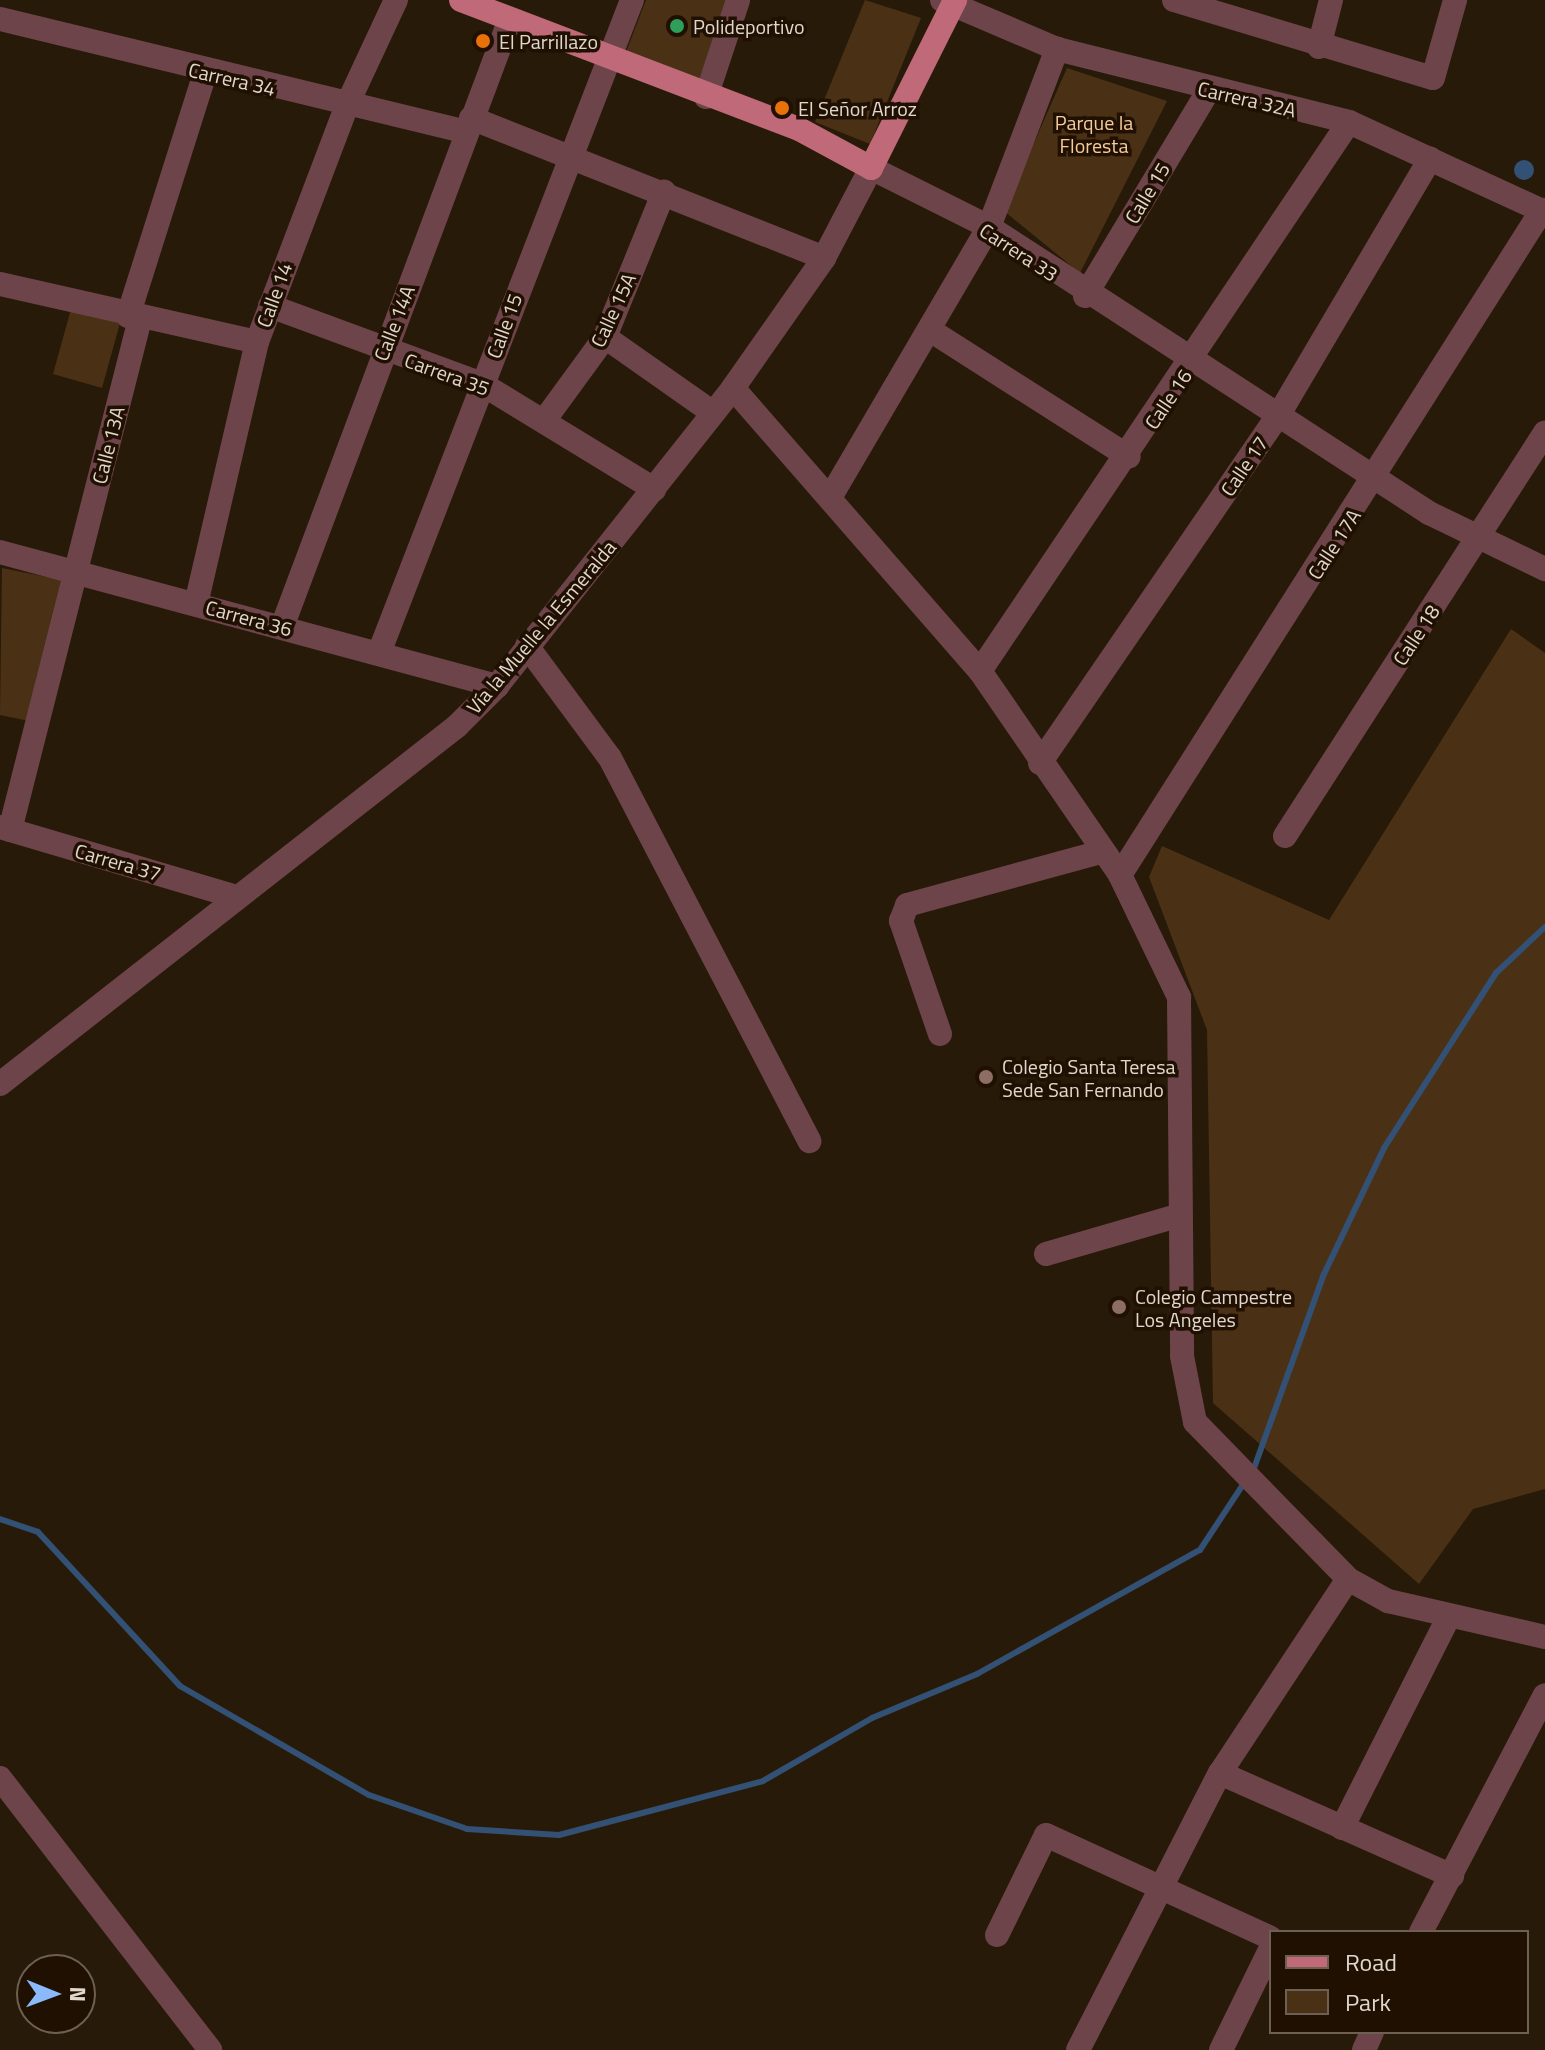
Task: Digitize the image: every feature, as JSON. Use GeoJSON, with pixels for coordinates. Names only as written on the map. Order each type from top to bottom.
{"type":"FeatureCollection","features":[{"type":"Feature","properties":{"kind":"main road","name":"Carrera 33"},"geometry":{"type":"LineString","coordinates":[[461,0],[503,11],[609,59],[799,129],[871,168]]}},
{"type":"Feature","properties":{"kind":"main road"},"geometry":{"type":"LineString","coordinates":[[871,168],[950,2]]}},
{"type":"Feature","properties":{"kind":"street","name":"Calle 14"},"geometry":{"type":"LineString","coordinates":[[196,604],[257,342],[347,105],[396,0]]}},
{"type":"Feature","properties":{"kind":"street","name":"Calle 15"},"geometry":{"type":"LineString","coordinates":[[379,653],[567,153],[632,0]]}},
{"type":"Feature","properties":{"kind":"street"},"geometry":{"type":"LineString","coordinates":[[706,97],[738,0]]}},
{"type":"Feature","properties":{"kind":"street"},"geometry":{"type":"LineString","coordinates":[[1319,47],[1331,0]]}},
{"type":"Feature","properties":{"kind":"street"},"geometry":{"type":"LineString","coordinates":[[1185,2],[1319,47],[1433,78],[1455,0]]}},
{"type":"Feature","properties":{"kind":"street","name":"Carrera 32A"},"geometry":{"type":"LineString","coordinates":[[950,2],[1057,49],[1208,91],[1349,122],[1544,211]]}},
{"type":"Feature","properties":{"kind":"street","name":"Calle 14A"},"geometry":{"type":"LineString","coordinates":[[282,627],[468,125],[503,11]]}},
{"type":"Feature","properties":{"kind":"street","name":"Carrera 34"},"geometry":{"type":"LineString","coordinates":[[0,19],[205,73],[347,105],[468,125],[567,153],[824,258]]}},
{"type":"Feature","properties":{"kind":"street"},"geometry":{"type":"LineString","coordinates":[[831,496],[933,332],[989,227],[1057,49]]}},
{"type":"Feature","properties":{"kind":"street","name":"Calle 13A"},"geometry":{"type":"LineString","coordinates":[[5,829],[77,572],[134,317],[205,73]]}},
{"type":"Feature","properties":{"kind":"street","name":"Calle 15"},"geometry":{"type":"LineString","coordinates":[[1085,296],[1208,91]]}},
{"type":"Feature","properties":{"kind":"street","name":"Calle 16"},"geometry":{"type":"LineString","coordinates":[[980,671],[1193,363],[1349,122]]}},
{"type":"Feature","properties":{"kind":"street","name":"Calle 17"},"geometry":{"type":"LineString","coordinates":[[1040,763],[1278,416],[1430,159]]}},
{"type":"Feature","properties":{"kind":"street","name":"Carrera 33"},"geometry":{"type":"LineString","coordinates":[[871,168],[989,227],[1085,296],[1478,541],[1545,569]]}},
{"type":"Feature","properties":{"kind":"street","name":"Vía la Muelle la Esmeralda"},"geometry":{"type":"LineString","coordinates":[[0,1084],[457,726],[497,686],[733,388],[824,258],[871,168]]}},
{"type":"Feature","properties":{"kind":"street","name":"Calle 15A"},"geometry":{"type":"LineString","coordinates":[[546,418],[605,337],[664,192]]}},
{"type":"Feature","properties":{"kind":"street","name":"Calle 17A"},"geometry":{"type":"LineString","coordinates":[[1120,875],[1377,478],[1544,211]]}},
{"type":"Feature","properties":{"kind":"street"},"geometry":{"type":"LineString","coordinates":[[0,284],[134,317],[257,342]]}},
{"type":"Feature","properties":{"kind":"street","name":"Carrera 35"},"geometry":{"type":"LineString","coordinates":[[270,306],[383,351],[482,384],[546,418],[654,489]]}},
{"type":"Feature","properties":{"kind":"street"},"geometry":{"type":"LineString","coordinates":[[933,332],[1129,457]]}},
{"type":"Feature","properties":{"kind":"street"},"geometry":{"type":"LineString","coordinates":[[605,337],[713,413]]}},
{"type":"Feature","properties":{"kind":"street"},"geometry":{"type":"LineString","coordinates":[[733,388],[831,496],[980,671],[1101,852],[1120,875],[1179,997],[1182,1356],[1195,1422],[1348,1579],[1388,1601],[1448,1618],[1545,1637]]}},
{"type":"Feature","properties":{"kind":"street","name":"Calle 18"},"geometry":{"type":"LineString","coordinates":[[1285,836],[1545,433]]}},
{"type":"Feature","properties":{"kind":"street","name":"Carrera 36"},"geometry":{"type":"LineString","coordinates":[[0,552],[497,686]]}},
{"type":"Feature","properties":{"kind":"street"},"geometry":{"type":"LineString","coordinates":[[527,646],[610,758],[809,1141]]}},
{"type":"Feature","properties":{"kind":"street","name":"Carrera 37"},"geometry":{"type":"LineString","coordinates":[[5,829],[236,897]]}},
{"type":"Feature","properties":{"kind":"street"},"geometry":{"type":"LineString","coordinates":[[940,1034],[901,921],[907,905],[1101,852]]}},
{"type":"Feature","properties":{"kind":"street"},"geometry":{"type":"LineString","coordinates":[[1046,1254],[1180,1215]]}},
{"type":"Feature","properties":{"kind":"street"},"geometry":{"type":"LineString","coordinates":[[1078,2050],[1220,1773],[1348,1579]]}},
{"type":"Feature","properties":{"kind":"street"},"geometry":{"type":"LineString","coordinates":[[1342,1828],[1448,1618]]}},
{"type":"Feature","properties":{"kind":"street"},"geometry":{"type":"LineString","coordinates":[[1422,1930],[1545,1695]]}},
{"type":"Feature","properties":{"kind":"street"},"geometry":{"type":"LineString","coordinates":[[1220,1773],[1452,1876]]}},
{"type":"Feature","properties":{"kind":"street"},"geometry":{"type":"LineString","coordinates":[[0,1778],[210,2050]]}},
{"type":"Feature","properties":{"kind":"street"},"geometry":{"type":"LineString","coordinates":[[997,1935],[1046,1835],[1269,1937]]}},
{"type":"Feature","properties":{"kind":"street"},"geometry":{"type":"LineString","coordinates":[[1221,2050],[1269,1952]]}},
{"type":"Feature","properties":{"kind":"green space","name":"Polideportivo"},"geometry":{"type":"Polygon","coordinates":[[[646,0],[728,0],[698,83],[626,52],[646,0]]]}},
{"type":"Feature","properties":{"kind":"green space"},"geometry":{"type":"Polygon","coordinates":[[[865,0],[921,18],[870,144],[815,122],[865,0]]]}},
{"type":"Feature","properties":{"kind":"green space","name":"Parque la Floresta"},"geometry":{"type":"Polygon","coordinates":[[[1067,68],[1167,101],[1080,273],[1004,211],[1067,68]]]}},
{"type":"Feature","properties":{"kind":"green space"},"geometry":{"type":"Polygon","coordinates":[[[71,309],[120,323],[102,388],[53,374],[71,309]]]}},
{"type":"Feature","properties":{"kind":"green space"},"geometry":{"type":"Polygon","coordinates":[[[2,568],[62,580],[34,722],[0,715],[2,568]]]}},
{"type":"Feature","properties":{"kind":"green space"},"geometry":{"type":"Polygon","coordinates":[[[1511,629],[1545,653],[1545,1489],[1473,1509],[1419,1584],[1213,1403],[1207,1030],[1149,877],[1162,846],[1329,920],[1511,629]]]}},
{"type":"Feature","properties":{"kind":"water"},"geometry":{"type":"Polygon","coordinates":[[[1524,160],[1531,163],[1534,170],[1531,177],[1524,180],[1517,177],[1514,170],[1517,163],[1524,160]]]}},
{"type":"Feature","properties":{"kind":"waterway"},"geometry":{"type":"LineString","coordinates":[[1253,1471],[1324,1274],[1384,1148],[1496,973],[1545,927]]}},
{"type":"Feature","properties":{"kind":"waterway"},"geometry":{"type":"LineString","coordinates":[[0,1519],[38,1532],[180,1686],[369,1795],[467,1829],[559,1835],[763,1781],[872,1718],[977,1674],[1200,1550],[1246,1480]]}},
{"type":"Feature","properties":{"kind":"place","name":"Polideportivo"},"geometry":{"type":"Point","coordinates":[677,26]}},
{"type":"Feature","properties":{"kind":"place","name":"El Parrillazo"},"geometry":{"type":"Point","coordinates":[483,41]}},
{"type":"Feature","properties":{"kind":"place","name":"El Señor Arroz"},"geometry":{"type":"Point","coordinates":[782,108]}},
{"type":"Feature","properties":{"kind":"place","name":"Colegio Santa Teresa Sede San Fernando"},"geometry":{"type":"Point","coordinates":[986,1077]}},
{"type":"Feature","properties":{"kind":"place","name":"Colegio Campestre Los Angeles"},"geometry":{"type":"Point","coordinates":[1119,1307]}}]}
